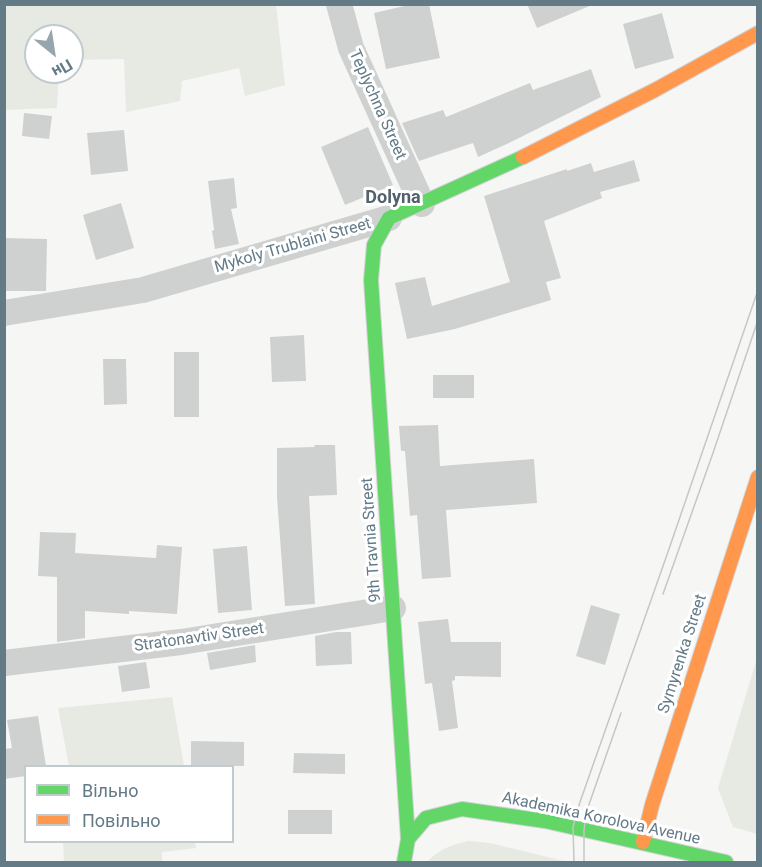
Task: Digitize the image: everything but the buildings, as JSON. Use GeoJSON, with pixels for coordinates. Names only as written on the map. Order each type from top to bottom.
{"type":"FeatureCollection","features":[{"type":"Feature","properties":{"kind":"street","name":"Teplychna Street"},"geometry":{"type":"LineString","coordinates":[[339,4],[351,48],[422,204]]}},
{"type":"Feature","properties":{"kind":"street","name":"Mykoly Trublaini Street"},"geometry":{"type":"LineString","coordinates":[[4,313],[143,290],[389,218],[517,160],[655,90],[758,33]]}},
{"type":"Feature","properties":{"kind":"street","name":"9th Travnia Street"},"geometry":{"type":"LineString","coordinates":[[389,218],[374,245],[370,280],[408,838],[404,862]]}},
{"type":"Feature","properties":{"kind":"street","name":"Symyrenka Street"},"geometry":{"type":"LineString","coordinates":[[643,842],[652,805],[758,477]]}},
{"type":"Feature","properties":{"kind":"street","name":"Stratonavtiv Street"},"geometry":{"type":"LineString","coordinates":[[4,663],[181,642],[393,608]]}},
{"type":"Feature","properties":{"kind":"street","name":"Akademika Korolova Avenue"},"geometry":{"type":"LineString","coordinates":[[408,838],[426,818],[462,809],[545,821],[726,862]]}},
{"type":"Feature","properties":{"kind":"shaded area"},"geometry":{"type":"Polygon","coordinates":[[[4,5],[276,5],[285,85],[245,96],[239,68],[182,81],[180,101],[126,112],[124,59],[84,60],[84,24],[24,24],[24,84],[58,84],[57,108],[5,110],[4,5]]]}},
{"type":"Feature","properties":{"kind":"shaded area"},"geometry":{"type":"Polygon","coordinates":[[[757,658],[758,834],[733,827],[718,788],[757,658]]]}},
{"type":"Feature","properties":{"kind":"shaded area"},"geometry":{"type":"Polygon","coordinates":[[[172,697],[184,765],[69,765],[58,708],[172,697]]]}},
{"type":"Feature","properties":{"kind":"shaded area"},"geometry":{"type":"Polygon","coordinates":[[[468,841],[490,843],[568,862],[427,862],[446,848],[468,841]]]}},
{"type":"Feature","properties":{"kind":"shaded area"},"geometry":{"type":"Polygon","coordinates":[[[63,843],[195,843],[196,848],[162,852],[162,862],[64,862],[63,843]]]}},
{"type":"Feature","properties":{"kind":"tram line"},"geometry":{"type":"LineString","coordinates":[[574,862],[573,827],[580,802],[758,290]]}},
{"type":"Feature","properties":{"kind":"tram line"},"geometry":{"type":"LineString","coordinates":[[663,594],[758,320]]}},
{"type":"Feature","properties":{"kind":"tram line"},"geometry":{"type":"LineString","coordinates":[[584,862],[586,813],[621,713]]}},
{"type":"Feature","properties":{"kind":"traffic: fast"},"geometry":{"type":"LineString","coordinates":[[404,862],[408,839],[371,280],[374,245],[389,218],[523,157]]}},
{"type":"Feature","properties":{"kind":"traffic: fast"},"geometry":{"type":"LineString","coordinates":[[408,839],[426,818],[462,809],[545,821],[726,862]]}},
{"type":"Feature","properties":{"kind":"traffic: slow"},"geometry":{"type":"LineString","coordinates":[[523,157],[655,90],[758,33]]}},
{"type":"Feature","properties":{"kind":"traffic: slow"},"geometry":{"type":"LineString","coordinates":[[643,842],[652,805],[758,477]]}},
{"type":"Feature","properties":{"kind":"district","name":"Dolyna"},"geometry":{"type":"Point","coordinates":[393,198]}}]}
